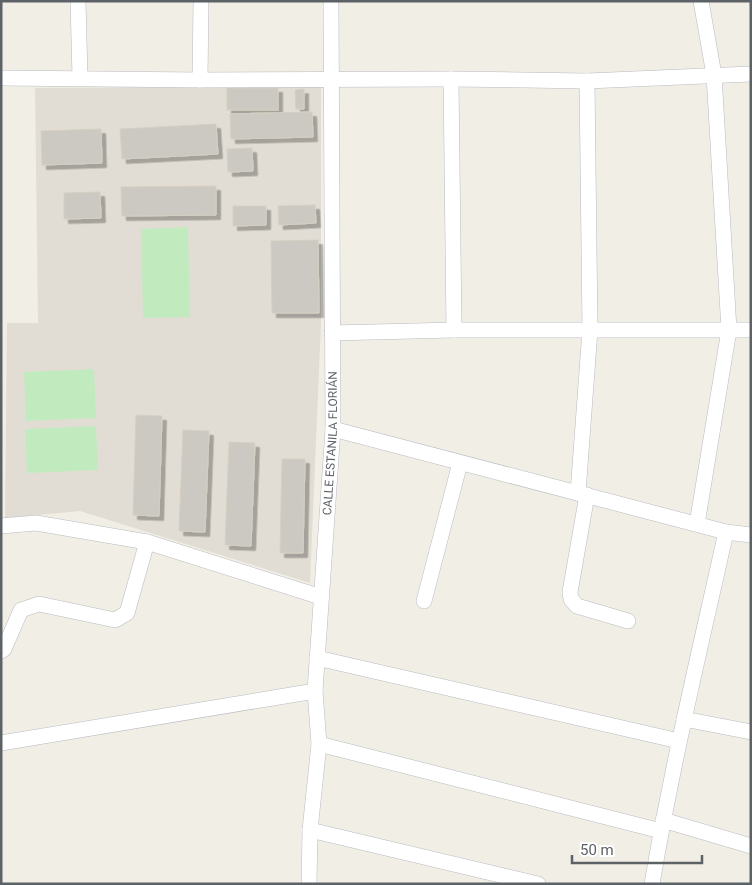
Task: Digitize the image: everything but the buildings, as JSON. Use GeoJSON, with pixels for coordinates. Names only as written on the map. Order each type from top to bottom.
{"type":"FeatureCollection","features":[{"type":"Feature","properties":{"kind":"street"},"geometry":{"type":"LineString","coordinates":[[78,1],[80,78]]}},
{"type":"Feature","properties":{"kind":"street"},"geometry":{"type":"LineString","coordinates":[[200,80],[201,1]]}},
{"type":"Feature","properties":{"kind":"street","name":"CALLE ESTANILA FLORIÁN"},"geometry":{"type":"LineString","coordinates":[[309,884],[310,830],[319,744],[315,691],[333,429],[331,1]]}},
{"type":"Feature","properties":{"kind":"street"},"geometry":{"type":"LineString","coordinates":[[697,524],[729,330],[714,76],[701,1]]}},
{"type":"Feature","properties":{"kind":"street"},"geometry":{"type":"LineString","coordinates":[[1,78],[587,81],[751,74]]}},
{"type":"Feature","properties":{"kind":"street"},"geometry":{"type":"LineString","coordinates":[[451,79],[454,330]]}},
{"type":"Feature","properties":{"kind":"street"},"geometry":{"type":"LineString","coordinates":[[587,81],[590,330],[583,494],[570,592],[571,599],[577,606],[628,622]]}},
{"type":"Feature","properties":{"kind":"street"},"geometry":{"type":"LineString","coordinates":[[332,333],[454,330],[751,330]]}},
{"type":"Feature","properties":{"kind":"street"},"geometry":{"type":"LineString","coordinates":[[333,429],[726,532],[751,536]]}},
{"type":"Feature","properties":{"kind":"street"},"geometry":{"type":"LineString","coordinates":[[424,601],[460,463]]}},
{"type":"Feature","properties":{"kind":"street"},"geometry":{"type":"LineString","coordinates":[[1,526],[36,522],[147,542],[321,597]]}},
{"type":"Feature","properties":{"kind":"street"},"geometry":{"type":"LineString","coordinates":[[652,884],[679,741],[726,532]]}},
{"type":"Feature","properties":{"kind":"street"},"geometry":{"type":"LineString","coordinates":[[1,651],[4,649],[21,610],[39,604],[115,620],[127,613],[147,542]]}},
{"type":"Feature","properties":{"kind":"street"},"geometry":{"type":"LineString","coordinates":[[317,658],[679,741]]}},
{"type":"Feature","properties":{"kind":"street"},"geometry":{"type":"LineString","coordinates":[[1,742],[315,691]]}},
{"type":"Feature","properties":{"kind":"street"},"geometry":{"type":"LineString","coordinates":[[684,719],[751,732]]}},
{"type":"Feature","properties":{"kind":"street"},"geometry":{"type":"LineString","coordinates":[[319,744],[751,846]]}},
{"type":"Feature","properties":{"kind":"street"},"geometry":{"type":"LineString","coordinates":[[310,830],[538,884]]}},
{"type":"Feature","properties":{"kind":"shaded area"},"geometry":{"type":"Polygon","coordinates":[[[321,86],[321,323],[310,583],[80,511],[5,518],[7,323],[38,323],[35,88],[321,86]]]}},
{"type":"Feature","properties":{"kind":"green space"},"geometry":{"type":"Polygon","coordinates":[[[188,227],[190,317],[143,318],[141,229],[188,227]]]}},
{"type":"Feature","properties":{"kind":"green space"},"geometry":{"type":"Polygon","coordinates":[[[94,369],[96,418],[26,421],[24,372],[94,369]]]}},
{"type":"Feature","properties":{"kind":"green space"},"geometry":{"type":"Polygon","coordinates":[[[96,426],[98,470],[27,473],[25,429],[96,426]]]}}]}
